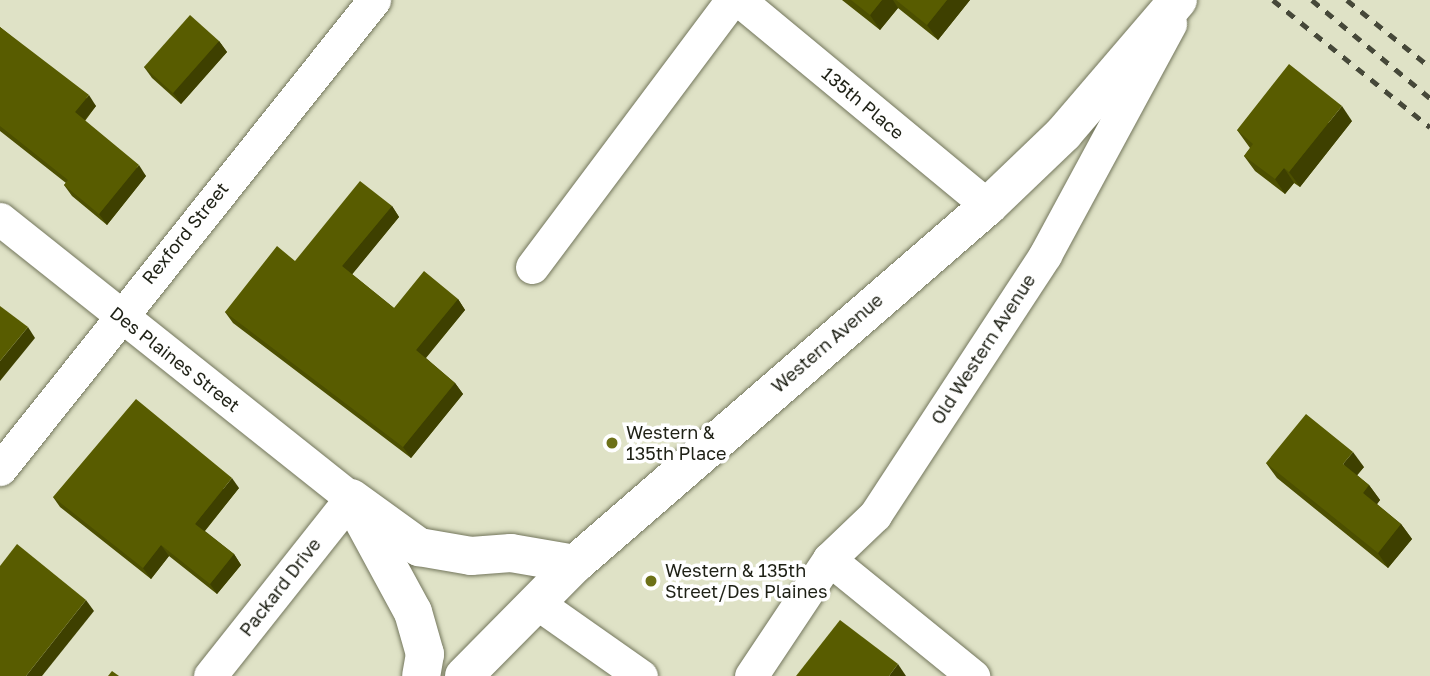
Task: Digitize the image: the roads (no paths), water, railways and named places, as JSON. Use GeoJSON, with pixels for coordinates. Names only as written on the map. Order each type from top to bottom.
{"type":"FeatureCollection","features":[{"type":"Feature","properties":{"kind":"main road","name":"Western Avenue"},"geometry":{"type":"LineString","coordinates":[[464,676],[575,564],[988,206],[1064,133],[1181,0]]}},
{"type":"Feature","properties":{"kind":"main road"},"geometry":{"type":"LineString","coordinates":[[351,498],[419,547],[471,556],[511,553],[575,564]]}},
{"type":"Feature","properties":{"kind":"main road"},"geometry":{"type":"LineString","coordinates":[[351,498],[413,612],[425,654],[421,676]]}},
{"type":"Feature","properties":{"kind":"street","name":"Rexford Street"},"geometry":{"type":"LineString","coordinates":[[0,469],[120,315],[374,0]]}},
{"type":"Feature","properties":{"kind":"street"},"geometry":{"type":"LineString","coordinates":[[532,267],[732,0]]}},
{"type":"Feature","properties":{"kind":"street","name":"135th Place"},"geometry":{"type":"LineString","coordinates":[[739,0],[988,206]]}},
{"type":"Feature","properties":{"kind":"street","name":"Old Western Avenue"},"geometry":{"type":"LineString","coordinates":[[751,676],[829,559],[875,515],[1045,255],[1181,0]]}},
{"type":"Feature","properties":{"kind":"street","name":"Des Plaines Street"},"geometry":{"type":"LineString","coordinates":[[0,219],[351,498]]}},
{"type":"Feature","properties":{"kind":"street","name":"Packard Drive"},"geometry":{"type":"LineString","coordinates":[[210,676],[351,498]]}},
{"type":"Feature","properties":{"kind":"street"},"geometry":{"type":"LineString","coordinates":[[829,559],[973,676]]}},
{"type":"Feature","properties":{"kind":"street"},"geometry":{"type":"LineString","coordinates":[[537,603],[641,676]]}},
{"type":"Feature","properties":{"kind":"railway"},"geometry":{"type":"LineString","coordinates":[[1273,0],[1430,127]]}},
{"type":"Feature","properties":{"kind":"railway"},"geometry":{"type":"LineString","coordinates":[[1312,0],[1430,98]]}},
{"type":"Feature","properties":{"kind":"railway"},"geometry":{"type":"LineString","coordinates":[[1347,0],[1430,67]]}},
{"type":"Feature","properties":{"kind":"place","name":"Western & 135th Place"},"geometry":{"type":"Point","coordinates":[612,443]}},
{"type":"Feature","properties":{"kind":"place","name":"Western & 135th Street/Des Plaines"},"geometry":{"type":"Point","coordinates":[651,581]}}]}
